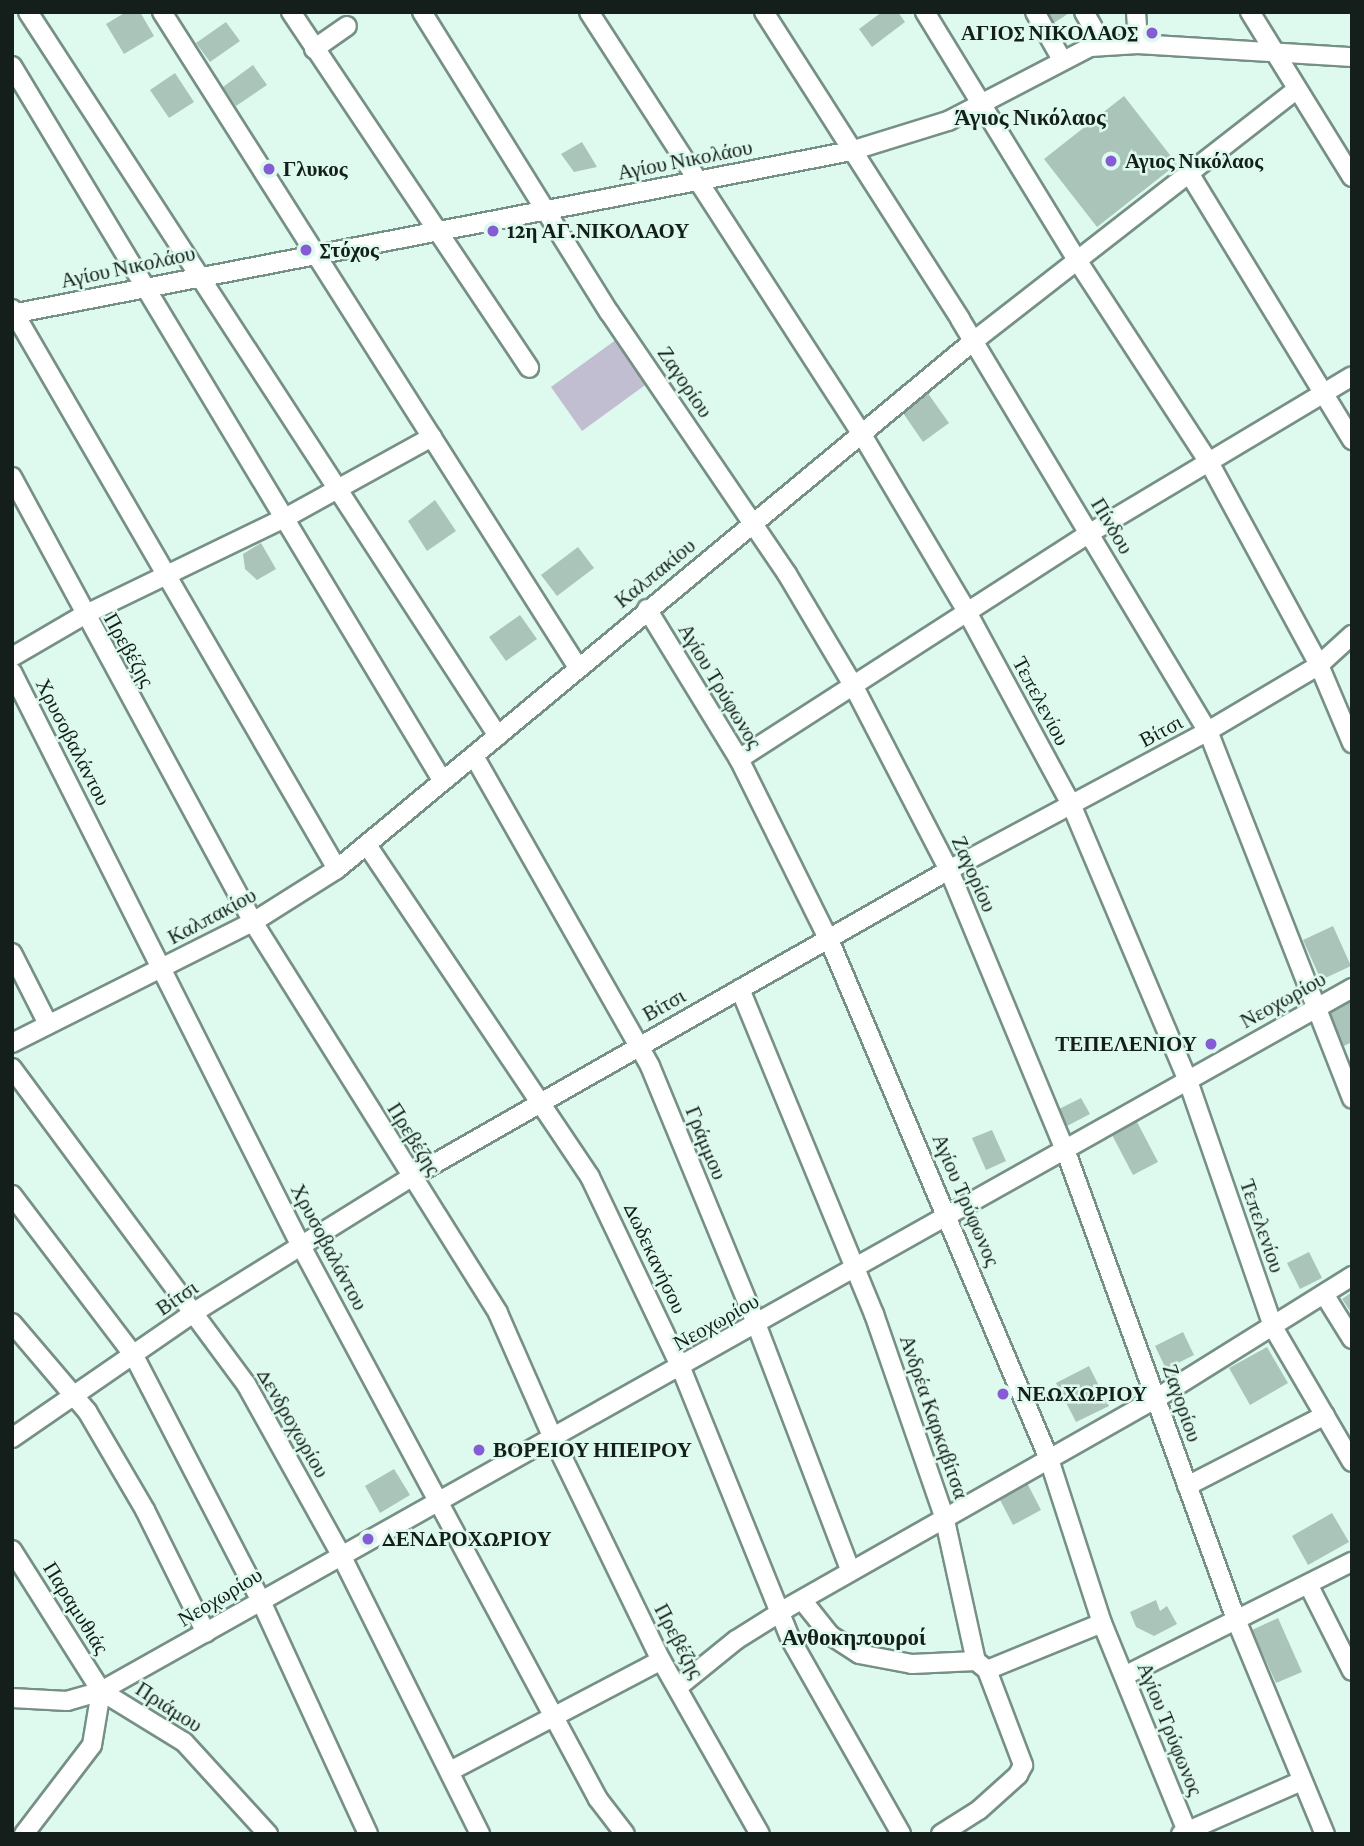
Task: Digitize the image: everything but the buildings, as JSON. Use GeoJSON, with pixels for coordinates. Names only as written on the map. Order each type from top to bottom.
{"type":"FeatureCollection","features":[{"type":"Feature","properties":{"kind":"street"},"geometry":{"type":"LineString","coordinates":[[28,12],[498,736]]}},
{"type":"Feature","properties":{"kind":"street"},"geometry":{"type":"LineString","coordinates":[[162,12],[577,666]]}},
{"type":"Feature","properties":{"kind":"street"},"geometry":{"type":"LineString","coordinates":[[291,12],[313,48],[439,229],[529,368]]}},
{"type":"Feature","properties":{"kind":"street","name":"Ζαγορίου"},"geometry":{"type":"LineString","coordinates":[[422,12],[544,209],[752,522],[853,685],[949,870],[1066,1152],[1237,1622],[1325,1834]]}},
{"type":"Feature","properties":{"kind":"street","name":"Τεπελενίου"},"geometry":{"type":"LineString","coordinates":[[589,12],[701,180],[861,433],[966,610],[1071,804],[1187,1079],[1273,1327],[1352,1462]]}},
{"type":"Feature","properties":{"kind":"street","name":"Πίνδου"},"geometry":{"type":"LineString","coordinates":[[764,12],[960,319],[971,343],[1090,533],[1208,731],[1352,1099]]}},
{"type":"Feature","properties":{"kind":"street"},"geometry":{"type":"LineString","coordinates":[[925,12],[1077,260],[1210,464],[1319,664],[1352,743]]}},
{"type":"Feature","properties":{"kind":"street"},"geometry":{"type":"LineString","coordinates":[[1035,12],[1061,58]]}},
{"type":"Feature","properties":{"kind":"street"},"geometry":{"type":"LineString","coordinates":[[1084,12],[1103,45]]}},
{"type":"Feature","properties":{"kind":"street"},"geometry":{"type":"LineString","coordinates":[[1136,12],[1138,44]]}},
{"type":"Feature","properties":{"kind":"street"},"geometry":{"type":"LineString","coordinates":[[1250,12],[1352,177]]}},
{"type":"Feature","properties":{"kind":"street"},"geometry":{"type":"LineString","coordinates":[[313,48],[347,26]]}},
{"type":"Feature","properties":{"kind":"street","name":"Αγίου Νικολάου"},"geometry":{"type":"LineString","coordinates":[[13,312],[314,252],[851,152],[920,131],[983,104],[1061,58],[1103,45],[1274,50],[1352,57]]}},
{"type":"Feature","properties":{"kind":"street"},"geometry":{"type":"LineString","coordinates":[[12,66],[442,780]]}},
{"type":"Feature","properties":{"kind":"street","name":"Καλπακίου"},"geometry":{"type":"LineString","coordinates":[[12,1043],[253,922],[337,869],[498,736],[577,666],[971,343],[1297,89]]}},
{"type":"Feature","properties":{"kind":"street"},"geometry":{"type":"LineString","coordinates":[[1189,173],[1352,440]]}},
{"type":"Feature","properties":{"kind":"street"},"geometry":{"type":"LineString","coordinates":[[13,312],[337,869]]}},
{"type":"Feature","properties":{"kind":"street"},"geometry":{"type":"LineString","coordinates":[[738,758],[966,610],[1352,376]]}},
{"type":"Feature","properties":{"kind":"street"},"geometry":{"type":"LineString","coordinates":[[12,657],[84,615],[285,518],[432,437]]}},
{"type":"Feature","properties":{"kind":"street","name":"Πρεβέζης"},"geometry":{"type":"LineString","coordinates":[[12,477],[84,615],[253,922],[498,1313],[552,1438],[661,1660],[760,1834]]}},
{"type":"Feature","properties":{"kind":"street","name":"Αγίου Τρύφωνος"},"geometry":{"type":"LineString","coordinates":[[647,609],[738,758],[830,942],[1049,1459],[1102,1623],[1185,1833]]}},
{"type":"Feature","properties":{"kind":"street","name":"Βίτσι"},"geometry":{"type":"LineString","coordinates":[[12,1438],[196,1311],[411,1177],[640,1044],[830,942],[949,870],[1208,731],[1319,664],[1352,635]]}},
{"type":"Feature","properties":{"kind":"street","name":"Χρυσοβαλάντου"},"geometry":{"type":"LineString","coordinates":[[12,672],[301,1246],[440,1498],[598,1799],[625,1834]]}},
{"type":"Feature","properties":{"kind":"street","name":"Γράμμου"},"geometry":{"type":"LineString","coordinates":[[474,756],[640,1044],[757,1326],[850,1570]]}},
{"type":"Feature","properties":{"kind":"street","name":"Δωδεκανήσου"},"geometry":{"type":"LineString","coordinates":[[367,845],[590,1177],[618,1229],[681,1368],[791,1640],[901,1834]]}},
{"type":"Feature","properties":{"kind":"street"},"geometry":{"type":"LineString","coordinates":[[12,953],[48,1024]]}},
{"type":"Feature","properties":{"kind":"street","name":"Νεοχωρίου"},"geometry":{"type":"LineString","coordinates":[[102,1691],[440,1498],[757,1326],[856,1267],[1066,1152],[1187,1079],[1352,988]]}},
{"type":"Feature","properties":{"kind":"street","name":"Ανδρέα Καρκαβίτσα"},"geometry":{"type":"LineString","coordinates":[[740,989],[856,1267],[944,1516],[981,1665],[1023,1765],[1018,1775],[979,1810],[941,1834]]}},
{"type":"Feature","properties":{"kind":"street","name":"Δενδροχωρίου"},"geometry":{"type":"LineString","coordinates":[[12,1068],[196,1311],[246,1384],[341,1555],[450,1771],[476,1832]]}},
{"type":"Feature","properties":{"kind":"street"},"geometry":{"type":"LineString","coordinates":[[12,1195],[134,1356],[260,1599],[368,1834]]}},
{"type":"Feature","properties":{"kind":"street"},"geometry":{"type":"LineString","coordinates":[[678,1686],[780,1612],[944,1516],[1157,1398],[1352,1276]]}},
{"type":"Feature","properties":{"kind":"street"},"geometry":{"type":"LineString","coordinates":[[1324,1294],[1352,1339]]}},
{"type":"Feature","properties":{"kind":"street"},"geometry":{"type":"LineString","coordinates":[[12,1323],[75,1396],[145,1510],[206,1633]]}},
{"type":"Feature","properties":{"kind":"street"},"geometry":{"type":"LineString","coordinates":[[1187,1486],[1325,1415]]}},
{"type":"Feature","properties":{"kind":"street","name":"Παραμυθιάς"},"geometry":{"type":"LineString","coordinates":[[12,1550],[102,1691]]}},
{"type":"Feature","properties":{"kind":"street"},"geometry":{"type":"LineString","coordinates":[[1124,1676],[1237,1622],[1352,1562]]}},
{"type":"Feature","properties":{"kind":"street"},"geometry":{"type":"LineString","coordinates":[[1309,1586],[1352,1671]]}},
{"type":"Feature","properties":{"kind":"street"},"geometry":{"type":"LineString","coordinates":[[802,1600],[830,1635],[859,1654],[912,1664],[981,1665],[1102,1623]]}},
{"type":"Feature","properties":{"kind":"street"},"geometry":{"type":"LineString","coordinates":[[450,1771],[554,1713],[661,1660]]}},
{"type":"Feature","properties":{"kind":"street"},"geometry":{"type":"LineString","coordinates":[[24,1834],[92,1745],[102,1691]]}},
{"type":"Feature","properties":{"kind":"street","name":"Πριάμου"},"geometry":{"type":"LineString","coordinates":[[12,1698],[67,1701],[102,1691],[184,1742],[268,1834]]}},
{"type":"Feature","properties":{"kind":"street"},"geometry":{"type":"LineString","coordinates":[[1185,1833],[1302,1781]]}},
{"type":"Feature","properties":{"kind":"shaded area"},"geometry":{"type":"Polygon","coordinates":[[[617,339],[648,383],[582,431],[551,387],[617,339]]]}},
{"type":"Feature","properties":{"kind":"place","name":"ΑΓΙΟΣ ΝΙΚΟΛΑΟΣ"},"geometry":{"type":"Point","coordinates":[1152,33]}},
{"type":"Feature","properties":{"kind":"place","name":"Αγιος Νικόλαος"},"geometry":{"type":"Point","coordinates":[1111,161]}},
{"type":"Feature","properties":{"kind":"place","name":"Γλυκος"},"geometry":{"type":"Point","coordinates":[269,169]}},
{"type":"Feature","properties":{"kind":"place","name":"12η ΑΓ.ΝΙΚΟΛΑΟΥ"},"geometry":{"type":"Point","coordinates":[493,231]}},
{"type":"Feature","properties":{"kind":"place","name":"Στόχος"},"geometry":{"type":"Point","coordinates":[306,250]}},
{"type":"Feature","properties":{"kind":"place","name":"ΤΕΠΕΛΕΝΙΟΥ"},"geometry":{"type":"Point","coordinates":[1211,1044]}},
{"type":"Feature","properties":{"kind":"place","name":"ΝΕΩΧΩΡΙΟΥ"},"geometry":{"type":"Point","coordinates":[1003,1394]}},
{"type":"Feature","properties":{"kind":"place","name":"ΒΟΡΕΙΟΥ ΗΠΕΙΡΟΥ"},"geometry":{"type":"Point","coordinates":[479,1450]}},
{"type":"Feature","properties":{"kind":"place","name":"ΔΕΝΔΡΟΧΩΡΙΟΥ"},"geometry":{"type":"Point","coordinates":[368,1539]}},
{"type":"Feature","properties":{"kind":"district","name":"Άγιος Νικόλαος"},"geometry":{"type":"Point","coordinates":[1030,117]}},
{"type":"Feature","properties":{"kind":"district","name":"Ανθοκηπουροί"},"geometry":{"type":"Point","coordinates":[854,1637]}}]}
